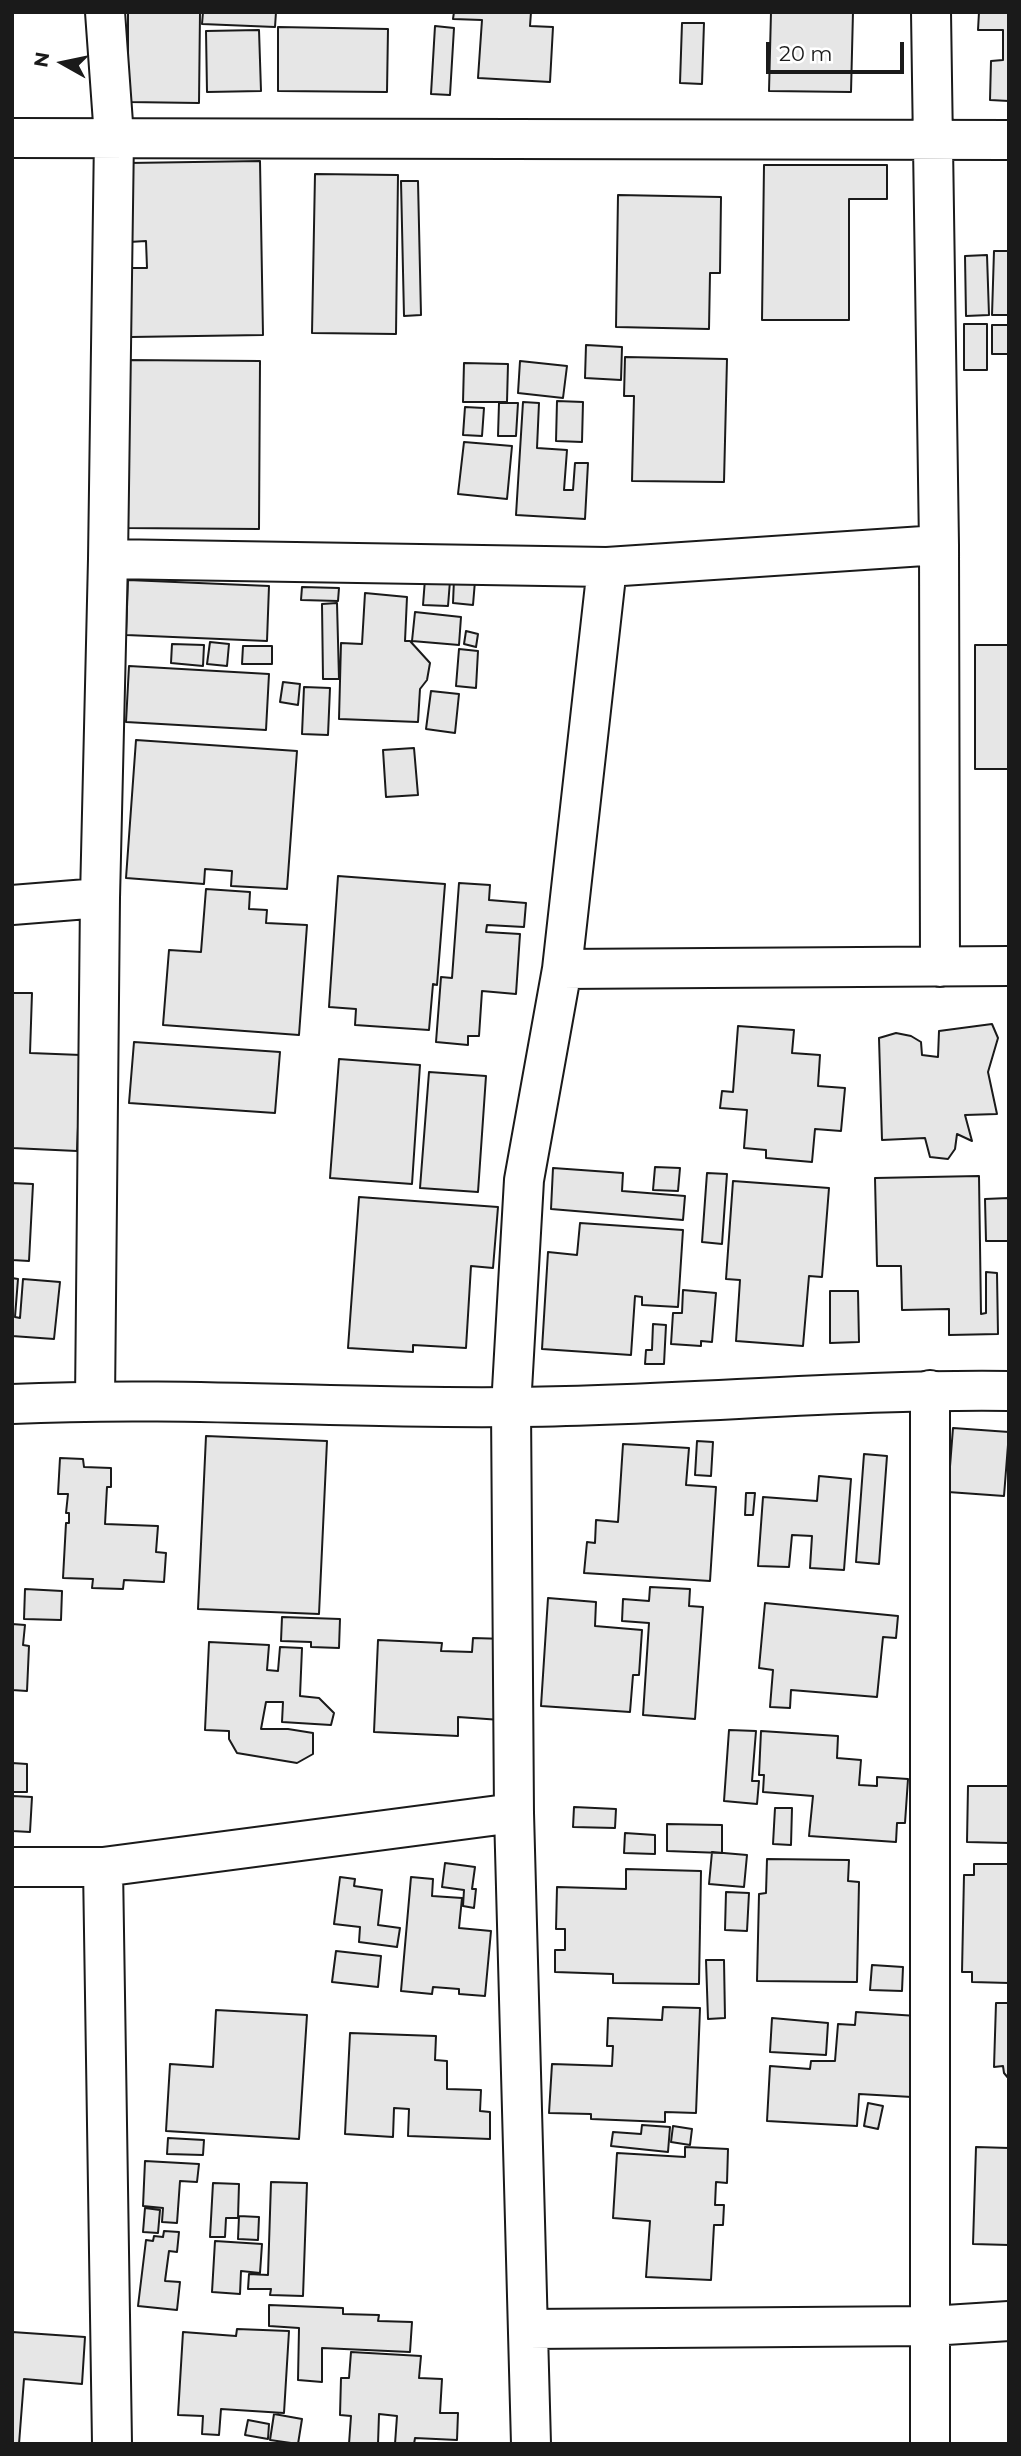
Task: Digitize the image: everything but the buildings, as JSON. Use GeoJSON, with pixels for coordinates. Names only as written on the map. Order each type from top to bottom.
{"type":"FeatureCollection","features":[{"type":"Feature","properties":{"kind":"street"},"geometry":{"type":"LineString","coordinates":[[95,1400],[100,898],[114,137],[105,12]]}},
{"type":"Feature","properties":{"kind":"street"},"geometry":{"type":"LineString","coordinates":[[932,12],[939,545],[940,967]]}},
{"type":"Feature","properties":{"kind":"street"},"geometry":{"type":"LineString","coordinates":[[12,138],[1009,140]]}},
{"type":"Feature","properties":{"kind":"street"},"geometry":{"type":"LineString","coordinates":[[108,559],[607,567],[939,545]]}},
{"type":"Feature","properties":{"kind":"street"},"geometry":{"type":"LineString","coordinates":[[531,2444],[514,1813],[511,1407],[524,1180],[562,969],[607,567]]}},
{"type":"Feature","properties":{"kind":"street"},"geometry":{"type":"LineString","coordinates":[[12,905],[100,898]]}},
{"type":"Feature","properties":{"kind":"street"},"geometry":{"type":"LineString","coordinates":[[562,969],[1009,966]]}},
{"type":"Feature","properties":{"kind":"street"},"geometry":{"type":"LineString","coordinates":[[12,1404],[95,1400],[511,1407],[930,1390],[1009,1391]]}},
{"type":"Feature","properties":{"kind":"street"},"geometry":{"type":"LineString","coordinates":[[930,1390],[930,2444]]}},
{"type":"Feature","properties":{"kind":"street"},"geometry":{"type":"LineString","coordinates":[[12,1867],[103,1867],[514,1813]]}},
{"type":"Feature","properties":{"kind":"street"},"geometry":{"type":"LineString","coordinates":[[103,1867],[112,2444]]}},
{"type":"Feature","properties":{"kind":"street"},"geometry":{"type":"LineString","coordinates":[[527,2329],[930,2326],[1009,2321]]}}]}
